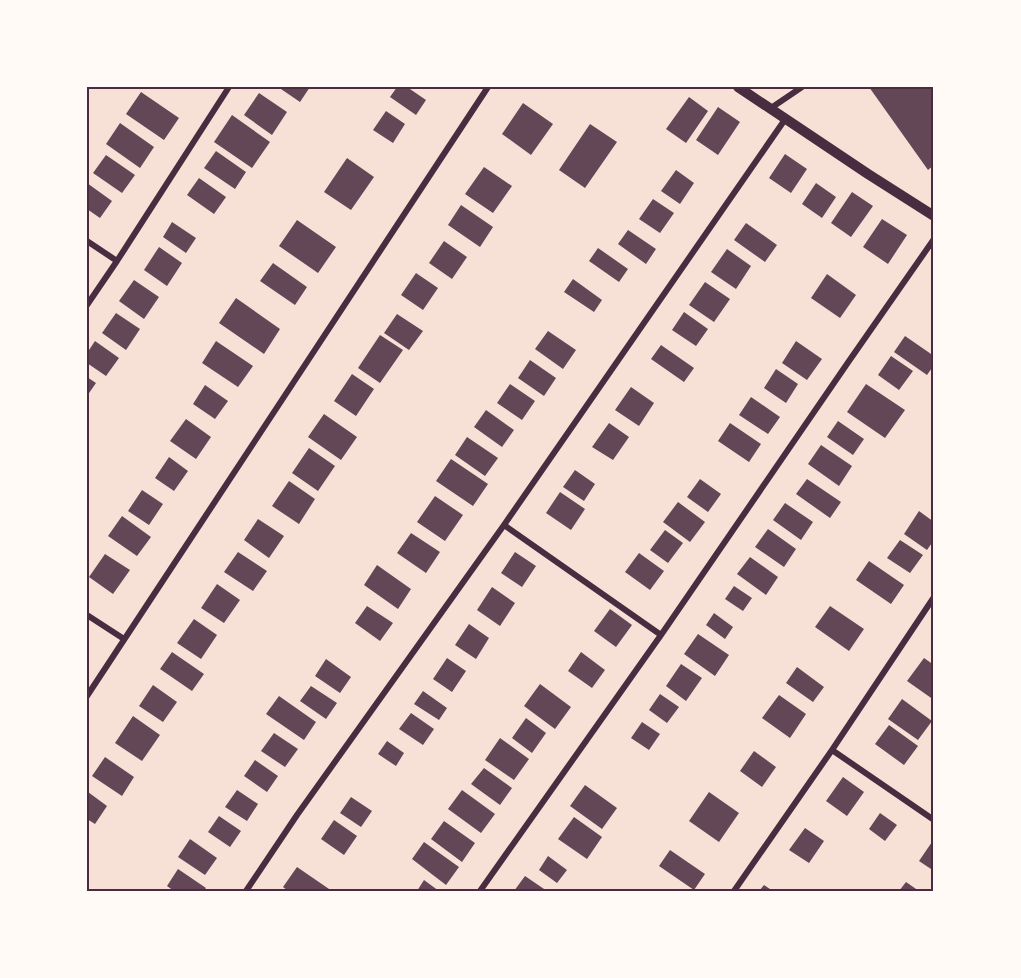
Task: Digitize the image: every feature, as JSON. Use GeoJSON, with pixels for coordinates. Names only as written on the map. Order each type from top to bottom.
{"type":"FeatureCollection","features":[{"type":"Feature","properties":{"kind":"street"},"geometry":{"type":"LineString","coordinates":[[87,305],[229,87]]}},
{"type":"Feature","properties":{"kind":"street"},"geometry":{"type":"LineString","coordinates":[[87,696],[488,87]]}},
{"type":"Feature","properties":{"kind":"street"},"geometry":{"type":"LineString","coordinates":[[738,87],[934,216]]}},
{"type":"Feature","properties":{"kind":"street"},"geometry":{"type":"LineString","coordinates":[[771,108],[802,87]]}},
{"type":"Feature","properties":{"kind":"street"},"geometry":{"type":"LineString","coordinates":[[246,891],[297,815],[504,525],[786,118]]}},
{"type":"Feature","properties":{"kind":"street"},"geometry":{"type":"LineString","coordinates":[[480,891],[661,635],[934,239]]}},
{"type":"Feature","properties":{"kind":"street"},"geometry":{"type":"LineString","coordinates":[[87,241],[117,261]]}},
{"type":"Feature","properties":{"kind":"street"},"geometry":{"type":"LineString","coordinates":[[504,525],[661,635]]}},
{"type":"Feature","properties":{"kind":"street"},"geometry":{"type":"LineString","coordinates":[[734,891],[934,597]]}},
{"type":"Feature","properties":{"kind":"street"},"geometry":{"type":"LineString","coordinates":[[87,615],[124,639]]}},
{"type":"Feature","properties":{"kind":"street"},"geometry":{"type":"LineString","coordinates":[[832,750],[934,820]]}},
{"type":"Feature","properties":{"kind":"building"},"geometry":{"type":"Polygon","coordinates":[[[278,87],[310,87],[300,102],[278,87]]]}},
{"type":"Feature","properties":{"kind":"building"},"geometry":{"type":"Polygon","coordinates":[[[397,87],[407,87],[426,100],[416,115],[390,97],[397,87]]]}},
{"type":"Feature","properties":{"kind":"building"},"geometry":{"type":"Polygon","coordinates":[[[869,87],[934,87],[934,165],[928,170],[869,87]]]}},
{"type":"Feature","properties":{"kind":"building"},"geometry":{"type":"Polygon","coordinates":[[[141,92],[179,118],[164,140],[126,114],[141,92]]]}},
{"type":"Feature","properties":{"kind":"building"},"geometry":{"type":"Polygon","coordinates":[[[259,93],[287,112],[272,135],[244,115],[259,93]]]}},
{"type":"Feature","properties":{"kind":"building"},"geometry":{"type":"Polygon","coordinates":[[[689,97],[708,111],[686,143],[666,129],[689,97]]]}},
{"type":"Feature","properties":{"kind":"building"},"geometry":{"type":"Polygon","coordinates":[[[523,103],[553,124],[531,155],[502,134],[523,103]]]}},
{"type":"Feature","properties":{"kind":"building"},"geometry":{"type":"Polygon","coordinates":[[[718,107],[740,122],[718,155],[696,140],[718,107]]]}},
{"type":"Feature","properties":{"kind":"building"},"geometry":{"type":"Polygon","coordinates":[[[386,111],[405,124],[393,143],[373,130],[386,111]]]}},
{"type":"Feature","properties":{"kind":"building"},"geometry":{"type":"Polygon","coordinates":[[[232,115],[270,142],[252,168],[214,142],[232,115]]]}},
{"type":"Feature","properties":{"kind":"building"},"geometry":{"type":"Polygon","coordinates":[[[120,123],[154,147],[140,168],[106,144],[120,123]]]}},
{"type":"Feature","properties":{"kind":"building"},"geometry":{"type":"Polygon","coordinates":[[[590,124],[617,142],[585,188],[559,170],[590,124]]]}},
{"type":"Feature","properties":{"kind":"building"},"geometry":{"type":"Polygon","coordinates":[[[216,151],[246,172],[235,189],[204,168],[216,151]]]}},
{"type":"Feature","properties":{"kind":"building"},"geometry":{"type":"Polygon","coordinates":[[[785,154],[807,169],[791,193],[769,178],[785,154]]]}},
{"type":"Feature","properties":{"kind":"building"},"geometry":{"type":"Polygon","coordinates":[[[106,155],[135,175],[122,193],[93,173],[106,155]]]}},
{"type":"Feature","properties":{"kind":"building"},"geometry":{"type":"Polygon","coordinates":[[[347,158],[374,177],[351,210],[324,192],[347,158]]]}},
{"type":"Feature","properties":{"kind":"building"},"geometry":{"type":"Polygon","coordinates":[[[484,167],[512,186],[493,213],[465,194],[484,167]]]}},
{"type":"Feature","properties":{"kind":"building"},"geometry":{"type":"Polygon","coordinates":[[[676,170],[694,183],[680,204],[661,191],[676,170]]]}},
{"type":"Feature","properties":{"kind":"building"},"geometry":{"type":"Polygon","coordinates":[[[199,178],[226,197],[214,214],[187,195],[199,178]]]}},
{"type":"Feature","properties":{"kind":"building"},"geometry":{"type":"Polygon","coordinates":[[[87,183],[112,201],[100,218],[87,209],[87,183]]]}},
{"type":"Feature","properties":{"kind":"building"},"geometry":{"type":"Polygon","coordinates":[[[816,183],[836,197],[822,218],[802,204],[816,183]]]}},
{"type":"Feature","properties":{"kind":"building"},"geometry":{"type":"Polygon","coordinates":[[[852,192],[873,206],[851,237],[831,223],[852,192]]]}},
{"type":"Feature","properties":{"kind":"building"},"geometry":{"type":"Polygon","coordinates":[[[653,199],[674,213],[660,233],[639,219],[653,199]]]}},
{"type":"Feature","properties":{"kind":"building"},"geometry":{"type":"Polygon","coordinates":[[[461,205],[493,227],[480,247],[448,225],[461,205]]]}},
{"type":"Feature","properties":{"kind":"building"},"geometry":{"type":"Polygon","coordinates":[[[882,219],[907,235],[888,264],[863,247],[882,219]]]}},
{"type":"Feature","properties":{"kind":"building"},"geometry":{"type":"Polygon","coordinates":[[[297,220],[336,247],[318,273],[279,246],[297,220]]]}},
{"type":"Feature","properties":{"kind":"building"},"geometry":{"type":"Polygon","coordinates":[[[172,222],[196,238],[186,253],[163,237],[172,222]]]}},
{"type":"Feature","properties":{"kind":"building"},"geometry":{"type":"Polygon","coordinates":[[[746,223],[777,245],[765,262],[734,240],[746,223]]]}},
{"type":"Feature","properties":{"kind":"building"},"geometry":{"type":"Polygon","coordinates":[[[628,230],[656,249],[646,264],[618,244],[628,230]]]}},
{"type":"Feature","properties":{"kind":"building"},"geometry":{"type":"Polygon","coordinates":[[[444,241],[467,257],[452,279],[429,263],[444,241]]]}},
{"type":"Feature","properties":{"kind":"building"},"geometry":{"type":"Polygon","coordinates":[[[159,247],[182,263],[167,286],[144,270],[159,247]]]}},
{"type":"Feature","properties":{"kind":"building"},"geometry":{"type":"Polygon","coordinates":[[[598,248],[628,269],[619,282],[589,261],[598,248]]]}},
{"type":"Feature","properties":{"kind":"building"},"geometry":{"type":"Polygon","coordinates":[[[727,249],[751,266],[736,289],[711,272],[727,249]]]}},
{"type":"Feature","properties":{"kind":"building"},"geometry":{"type":"Polygon","coordinates":[[[273,263],[307,287],[295,305],[260,281],[273,263]]]}},
{"type":"Feature","properties":{"kind":"building"},"geometry":{"type":"Polygon","coordinates":[[[416,273],[438,288],[423,310],[401,295],[416,273]]]}},
{"type":"Feature","properties":{"kind":"building"},"geometry":{"type":"Polygon","coordinates":[[[827,274],[856,295],[840,318],[811,298],[827,274]]]}},
{"type":"Feature","properties":{"kind":"building"},"geometry":{"type":"Polygon","coordinates":[[[573,279],[602,300],[594,312],[564,292],[573,279]]]}},
{"type":"Feature","properties":{"kind":"building"},"geometry":{"type":"Polygon","coordinates":[[[134,280],[159,297],[144,319],[119,301],[134,280]]]}},
{"type":"Feature","properties":{"kind":"building"},"geometry":{"type":"Polygon","coordinates":[[[705,282],[730,299],[714,322],[689,305],[705,282]]]}},
{"type":"Feature","properties":{"kind":"building"},"geometry":{"type":"Polygon","coordinates":[[[236,298],[280,329],[264,354],[219,323],[236,298]]]}},
{"type":"Feature","properties":{"kind":"building"},"geometry":{"type":"Polygon","coordinates":[[[684,312],[708,329],[696,346],[672,330],[684,312]]]}},
{"type":"Feature","properties":{"kind":"building"},"geometry":{"type":"Polygon","coordinates":[[[116,313],[140,329],[126,350],[102,333],[116,313]]]}},
{"type":"Feature","properties":{"kind":"building"},"geometry":{"type":"Polygon","coordinates":[[[397,314],[423,331],[409,350],[384,333],[397,314]]]}},
{"type":"Feature","properties":{"kind":"building"},"geometry":{"type":"Polygon","coordinates":[[[548,331],[576,350],[563,369],[535,349],[548,331]]]}},
{"type":"Feature","properties":{"kind":"building"},"geometry":{"type":"Polygon","coordinates":[[[380,335],[403,350],[380,383],[358,368],[380,335]]]}},
{"type":"Feature","properties":{"kind":"building"},"geometry":{"type":"Polygon","coordinates":[[[905,336],[934,356],[934,365],[927,375],[894,352],[905,336]]]}},
{"type":"Feature","properties":{"kind":"building"},"geometry":{"type":"Polygon","coordinates":[[[95,341],[119,358],[106,376],[87,363],[87,353],[95,341]]]}},
{"type":"Feature","properties":{"kind":"building"},"geometry":{"type":"Polygon","coordinates":[[[216,341],[253,366],[238,387],[202,363],[216,341]]]}},
{"type":"Feature","properties":{"kind":"building"},"geometry":{"type":"Polygon","coordinates":[[[796,341],[822,359],[807,380],[782,363],[796,341]]]}},
{"type":"Feature","properties":{"kind":"building"},"geometry":{"type":"Polygon","coordinates":[[[661,345],[694,368],[684,382],[651,359],[661,345]]]}},
{"type":"Feature","properties":{"kind":"building"},"geometry":{"type":"Polygon","coordinates":[[[891,356],[913,371],[899,390],[878,375],[891,356]]]}},
{"type":"Feature","properties":{"kind":"building"},"geometry":{"type":"Polygon","coordinates":[[[530,360],[556,378],[544,396],[518,378],[530,360]]]}},
{"type":"Feature","properties":{"kind":"building"},"geometry":{"type":"Polygon","coordinates":[[[776,369],[798,384],[786,403],[764,388],[776,369]]]}},
{"type":"Feature","properties":{"kind":"building"},"geometry":{"type":"Polygon","coordinates":[[[352,374],[374,389],[356,416],[334,401],[352,374]]]}},
{"type":"Feature","properties":{"kind":"building"},"geometry":{"type":"Polygon","coordinates":[[[87,377],[96,383],[87,396],[87,377]]]}},
{"type":"Feature","properties":{"kind":"building"},"geometry":{"type":"Polygon","coordinates":[[[510,384],[535,401],[522,420],[497,403],[510,384]]]}},
{"type":"Feature","properties":{"kind":"building"},"geometry":{"type":"Polygon","coordinates":[[[866,384],[905,410],[885,438],[847,412],[866,384]]]}},
{"type":"Feature","properties":{"kind":"building"},"geometry":{"type":"Polygon","coordinates":[[[205,385],[228,401],[215,419],[193,404],[205,385]]]}},
{"type":"Feature","properties":{"kind":"building"},"geometry":{"type":"Polygon","coordinates":[[[631,387],[654,403],[639,426],[615,410],[631,387]]]}},
{"type":"Feature","properties":{"kind":"building"},"geometry":{"type":"Polygon","coordinates":[[[751,397],[780,417],[768,434],[739,415],[751,397]]]}},
{"type":"Feature","properties":{"kind":"building"},"geometry":{"type":"Polygon","coordinates":[[[486,410],[514,430],[502,447],[474,427],[486,410]]]}},
{"type":"Feature","properties":{"kind":"building"},"geometry":{"type":"Polygon","coordinates":[[[324,414],[357,437],[341,460],[308,437],[324,414]]]}},
{"type":"Feature","properties":{"kind":"building"},"geometry":{"type":"Polygon","coordinates":[[[186,419],[211,437],[196,459],[170,441],[186,419]]]}},
{"type":"Feature","properties":{"kind":"building"},"geometry":{"type":"Polygon","coordinates":[[[838,421],[864,439],[853,455],[827,437],[838,421]]]}},
{"type":"Feature","properties":{"kind":"building"},"geometry":{"type":"Polygon","coordinates":[[[609,423],[629,437],[613,460],[592,447],[609,423]]]}},
{"type":"Feature","properties":{"kind":"building"},"geometry":{"type":"Polygon","coordinates":[[[730,423],[761,444],[749,462],[718,441],[730,423]]]}},
{"type":"Feature","properties":{"kind":"building"},"geometry":{"type":"Polygon","coordinates":[[[467,437],[498,458],[485,476],[455,455],[467,437]]]}},
{"type":"Feature","properties":{"kind":"building"},"geometry":{"type":"Polygon","coordinates":[[[821,445],[852,466],[839,486],[808,464],[821,445]]]}},
{"type":"Feature","properties":{"kind":"building"},"geometry":{"type":"Polygon","coordinates":[[[309,448],[335,466],[318,491],[292,473],[309,448]]]}},
{"type":"Feature","properties":{"kind":"building"},"geometry":{"type":"Polygon","coordinates":[[[169,457],[188,471],[174,491],[155,478],[169,457]]]}},
{"type":"Feature","properties":{"kind":"building"},"geometry":{"type":"Polygon","coordinates":[[[451,459],[488,484],[473,506],[436,481],[451,459]]]}},
{"type":"Feature","properties":{"kind":"building"},"geometry":{"type":"Polygon","coordinates":[[[575,470],[595,484],[584,501],[563,487],[575,470]]]}},
{"type":"Feature","properties":{"kind":"building"},"geometry":{"type":"Polygon","coordinates":[[[700,479],[721,494],[708,512],[687,497],[700,479]]]}},
{"type":"Feature","properties":{"kind":"building"},"geometry":{"type":"Polygon","coordinates":[[[807,479],[841,502],[830,518],[796,494],[807,479]]]}},
{"type":"Feature","properties":{"kind":"building"},"geometry":{"type":"Polygon","coordinates":[[[289,481],[315,499],[299,524],[272,506],[289,481]]]}},
{"type":"Feature","properties":{"kind":"building"},"geometry":{"type":"Polygon","coordinates":[[[142,490],[163,504],[149,525],[128,511],[142,490]]]}},
{"type":"Feature","properties":{"kind":"building"},"geometry":{"type":"Polygon","coordinates":[[[560,492],[585,509],[571,530],[546,513],[560,492]]]}},
{"type":"Feature","properties":{"kind":"building"},"geometry":{"type":"Polygon","coordinates":[[[435,496],[463,515],[445,541],[417,522],[435,496]]]}},
{"type":"Feature","properties":{"kind":"building"},"geometry":{"type":"Polygon","coordinates":[[[678,502],[705,522],[690,542],[663,522],[678,502]]]}},
{"type":"Feature","properties":{"kind":"building"},"geometry":{"type":"Polygon","coordinates":[[[785,503],[813,522],[801,540],[773,520],[785,503]]]}},
{"type":"Feature","properties":{"kind":"building"},"geometry":{"type":"Polygon","coordinates":[[[919,511],[934,522],[934,540],[927,550],[904,534],[919,511]]]}},
{"type":"Feature","properties":{"kind":"building"},"geometry":{"type":"Polygon","coordinates":[[[122,516],[151,537],[137,556],[108,536],[122,516]]]}},
{"type":"Feature","properties":{"kind":"building"},"geometry":{"type":"Polygon","coordinates":[[[258,519],[284,536],[269,558],[244,540],[258,519]]]}},
{"type":"Feature","properties":{"kind":"building"},"geometry":{"type":"Polygon","coordinates":[[[768,529],[796,549],[784,567],[755,547],[768,529]]]}},
{"type":"Feature","properties":{"kind":"building"},"geometry":{"type":"Polygon","coordinates":[[[665,530],[683,543],[668,563],[650,550],[665,530]]]}},
{"type":"Feature","properties":{"kind":"building"},"geometry":{"type":"Polygon","coordinates":[[[411,533],[440,552],[426,573],[397,553],[411,533]]]}},
{"type":"Feature","properties":{"kind":"building"},"geometry":{"type":"Polygon","coordinates":[[[900,540],[923,555],[910,573],[887,558],[900,540]]]}},
{"type":"Feature","properties":{"kind":"building"},"geometry":{"type":"Polygon","coordinates":[[[238,552],[267,571],[253,591],[224,572],[238,552]]]}},
{"type":"Feature","properties":{"kind":"building"},"geometry":{"type":"Polygon","coordinates":[[[515,552],[536,566],[522,587],[501,573],[515,552]]]}},
{"type":"Feature","properties":{"kind":"building"},"geometry":{"type":"Polygon","coordinates":[[[639,553],[664,571],[650,590],[625,572],[639,553]]]}},
{"type":"Feature","properties":{"kind":"building"},"geometry":{"type":"Polygon","coordinates":[[[105,554],[130,570],[113,594],[89,577],[105,554]]]}},
{"type":"Feature","properties":{"kind":"building"},"geometry":{"type":"Polygon","coordinates":[[[750,557],[778,577],[766,595],[737,574],[750,557]]]}},
{"type":"Feature","properties":{"kind":"building"},"geometry":{"type":"Polygon","coordinates":[[[869,561],[904,585],[891,604],[856,580],[869,561]]]}},
{"type":"Feature","properties":{"kind":"building"},"geometry":{"type":"Polygon","coordinates":[[[377,565],[411,589],[398,609],[364,585],[377,565]]]}},
{"type":"Feature","properties":{"kind":"building"},"geometry":{"type":"Polygon","coordinates":[[[217,584],[240,600],[224,623],[201,608],[217,584]]]}},
{"type":"Feature","properties":{"kind":"building"},"geometry":{"type":"Polygon","coordinates":[[[734,586],[752,598],[743,611],[725,599],[734,586]]]}},
{"type":"Feature","properties":{"kind":"building"},"geometry":{"type":"Polygon","coordinates":[[[492,587],[515,603],[500,626],[477,610],[492,587]]]}},
{"type":"Feature","properties":{"kind":"building"},"geometry":{"type":"Polygon","coordinates":[[[367,606],[393,623],[380,641],[355,623],[367,606]]]}},
{"type":"Feature","properties":{"kind":"building"},"geometry":{"type":"Polygon","coordinates":[[[830,606],[864,629],[849,651],[815,627],[830,606]]]}},
{"type":"Feature","properties":{"kind":"building"},"geometry":{"type":"Polygon","coordinates":[[[610,609],[632,625],[616,647],[594,631],[610,609]]]}},
{"type":"Feature","properties":{"kind":"building"},"geometry":{"type":"Polygon","coordinates":[[[714,613],[733,627],[725,639],[706,625],[714,613]]]}},
{"type":"Feature","properties":{"kind":"building"},"geometry":{"type":"Polygon","coordinates":[[[194,619],[217,635],[201,659],[177,643],[194,619]]]}},
{"type":"Feature","properties":{"kind":"building"},"geometry":{"type":"Polygon","coordinates":[[[469,624],[489,638],[476,659],[455,645],[469,624]]]}},
{"type":"Feature","properties":{"kind":"building"},"geometry":{"type":"Polygon","coordinates":[[[698,634],[729,655],[715,676],[684,654],[698,634]]]}},
{"type":"Feature","properties":{"kind":"building"},"geometry":{"type":"Polygon","coordinates":[[[172,652],[204,674],[192,691],[160,669],[172,652]]]}},
{"type":"Feature","properties":{"kind":"building"},"geometry":{"type":"Polygon","coordinates":[[[581,652],[605,670],[592,688],[568,671],[581,652]]]}},
{"type":"Feature","properties":{"kind":"building"},"geometry":{"type":"Polygon","coordinates":[[[447,658],[466,671],[452,692],[433,679],[447,658]]]}},
{"type":"Feature","properties":{"kind":"building"},"geometry":{"type":"Polygon","coordinates":[[[924,658],[934,665],[934,700],[907,681],[924,658]]]}},
{"type":"Feature","properties":{"kind":"building"},"geometry":{"type":"Polygon","coordinates":[[[326,659],[351,677],[340,693],[315,676],[326,659]]]}},
{"type":"Feature","properties":{"kind":"building"},"geometry":{"type":"Polygon","coordinates":[[[681,664],[702,678],[686,701],[666,686],[681,664]]]}},
{"type":"Feature","properties":{"kind":"building"},"geometry":{"type":"Polygon","coordinates":[[[797,667],[824,687],[813,702],[786,683],[797,667]]]}},
{"type":"Feature","properties":{"kind":"building"},"geometry":{"type":"Polygon","coordinates":[[[540,684],[571,707],[555,729],[524,706],[540,684]]]}},
{"type":"Feature","properties":{"kind":"building"},"geometry":{"type":"Polygon","coordinates":[[[153,685],[177,702],[163,722],[139,706],[153,685]]]}},
{"type":"Feature","properties":{"kind":"building"},"geometry":{"type":"Polygon","coordinates":[[[311,686],[337,703],[326,719],[300,701],[311,686]]]}},
{"type":"Feature","properties":{"kind":"building"},"geometry":{"type":"Polygon","coordinates":[[[423,691],[447,708],[439,720],[414,704],[423,691]]]}},
{"type":"Feature","properties":{"kind":"building"},"geometry":{"type":"Polygon","coordinates":[[[660,694],[679,707],[667,723],[649,710],[660,694]]]}},
{"type":"Feature","properties":{"kind":"building"},"geometry":{"type":"Polygon","coordinates":[[[779,695],[806,714],[790,738],[762,718],[779,695]]]}},
{"type":"Feature","properties":{"kind":"building"},"geometry":{"type":"Polygon","coordinates":[[[279,696],[316,722],[304,740],[266,714],[279,696]]]}},
{"type":"Feature","properties":{"kind":"building"},"geometry":{"type":"Polygon","coordinates":[[[902,699],[932,721],[918,740],[888,719],[902,699]]]}},
{"type":"Feature","properties":{"kind":"building"},"geometry":{"type":"Polygon","coordinates":[[[411,713],[434,729],[423,745],[399,729],[411,713]]]}},
{"type":"Feature","properties":{"kind":"building"},"geometry":{"type":"Polygon","coordinates":[[[133,716],[160,735],[142,761],[115,743],[133,716]]]}},
{"type":"Feature","properties":{"kind":"building"},"geometry":{"type":"Polygon","coordinates":[[[526,718],[546,733],[532,753],[512,738],[526,718]]]}},
{"type":"Feature","properties":{"kind":"building"},"geometry":{"type":"Polygon","coordinates":[[[642,722],[660,734],[649,750],[631,738],[642,722]]]}},
{"type":"Feature","properties":{"kind":"building"},"geometry":{"type":"Polygon","coordinates":[[[889,725],[918,746],[904,765],[875,744],[889,725]]]}},
{"type":"Feature","properties":{"kind":"building"},"geometry":{"type":"Polygon","coordinates":[[[274,733],[298,749],[285,767],[261,751],[274,733]]]}},
{"type":"Feature","properties":{"kind":"building"},"geometry":{"type":"Polygon","coordinates":[[[500,738],[529,759],[514,780],[485,760],[500,738]]]}},
{"type":"Feature","properties":{"kind":"building"},"geometry":{"type":"Polygon","coordinates":[[[387,741],[404,753],[396,766],[378,754],[387,741]]]}},
{"type":"Feature","properties":{"kind":"building"},"geometry":{"type":"Polygon","coordinates":[[[754,751],[776,767],[762,787],[740,771],[754,751]]]}},
{"type":"Feature","properties":{"kind":"building"},"geometry":{"type":"Polygon","coordinates":[[[105,757],[134,777],[122,796],[92,776],[105,757]]]}},
{"type":"Feature","properties":{"kind":"building"},"geometry":{"type":"Polygon","coordinates":[[[255,760],[278,776],[267,792],[244,776],[255,760]]]}},
{"type":"Feature","properties":{"kind":"building"},"geometry":{"type":"Polygon","coordinates":[[[484,768],[512,788],[500,805],[471,784],[484,768]]]}},
{"type":"Feature","properties":{"kind":"building"},"geometry":{"type":"Polygon","coordinates":[[[843,777],[864,792],[847,816],[826,801],[843,777]]]}},
{"type":"Feature","properties":{"kind":"building"},"geometry":{"type":"Polygon","coordinates":[[[585,785],[617,808],[602,829],[570,806],[585,785]]]}},
{"type":"Feature","properties":{"kind":"building"},"geometry":{"type":"Polygon","coordinates":[[[237,790],[258,804],[247,821],[225,807],[237,790]]]}},
{"type":"Feature","properties":{"kind":"building"},"geometry":{"type":"Polygon","coordinates":[[[462,790],[495,814],[481,833],[448,809],[462,790]]]}},
{"type":"Feature","properties":{"kind":"building"},"geometry":{"type":"Polygon","coordinates":[[[88,792],[107,806],[95,824],[87,819],[88,792]]]}},
{"type":"Feature","properties":{"kind":"building"},"geometry":{"type":"Polygon","coordinates":[[[709,792],[739,813],[719,842],[689,821],[709,792]]]}},
{"type":"Feature","properties":{"kind":"building"},"geometry":{"type":"Polygon","coordinates":[[[351,797],[372,811],[361,827],[340,813],[351,797]]]}},
{"type":"Feature","properties":{"kind":"building"},"geometry":{"type":"Polygon","coordinates":[[[880,813],[897,825],[885,841],[869,829],[880,813]]]}},
{"type":"Feature","properties":{"kind":"building"},"geometry":{"type":"Polygon","coordinates":[[[219,816],[241,831],[230,847],[208,832],[219,816]]]}},
{"type":"Feature","properties":{"kind":"building"},"geometry":{"type":"Polygon","coordinates":[[[574,817],[602,837],[587,859],[558,839],[574,817]]]}},
{"type":"Feature","properties":{"kind":"building"},"geometry":{"type":"Polygon","coordinates":[[[334,820],[357,836],[344,855],[321,839],[334,820]]]}},
{"type":"Feature","properties":{"kind":"building"},"geometry":{"type":"Polygon","coordinates":[[[444,821],[475,843],[462,862],[431,839],[444,821]]]}},
{"type":"Feature","properties":{"kind":"building"},"geometry":{"type":"Polygon","coordinates":[[[805,828],[824,841],[809,863],[789,850],[805,828]]]}},
{"type":"Feature","properties":{"kind":"building"},"geometry":{"type":"Polygon","coordinates":[[[190,839],[217,858],[205,875],[178,857],[190,839]]]}},
{"type":"Feature","properties":{"kind":"building"},"geometry":{"type":"Polygon","coordinates":[[[934,839],[934,871],[919,861],[934,839]]]}},
{"type":"Feature","properties":{"kind":"building"},"geometry":{"type":"Polygon","coordinates":[[[424,842],[459,867],[446,885],[412,859],[424,842]]]}},
{"type":"Feature","properties":{"kind":"building"},"geometry":{"type":"Polygon","coordinates":[[[670,850],[705,874],[694,890],[659,866],[670,850]]]}},
{"type":"Feature","properties":{"kind":"building"},"geometry":{"type":"Polygon","coordinates":[[[548,856],[567,870],[557,883],[539,870],[548,856]]]}},
{"type":"Feature","properties":{"kind":"building"},"geometry":{"type":"Polygon","coordinates":[[[297,867],[332,891],[288,891],[283,887],[297,867]]]}},
{"type":"Feature","properties":{"kind":"building"},"geometry":{"type":"Polygon","coordinates":[[[178,869],[206,888],[204,891],[174,891],[167,886],[178,869]]]}},
{"type":"Feature","properties":{"kind":"building"},"geometry":{"type":"Polygon","coordinates":[[[525,876],[547,891],[514,891],[525,876]]]}},
{"type":"Feature","properties":{"kind":"building"},"geometry":{"type":"Polygon","coordinates":[[[424,880],[439,891],[417,891],[424,880]]]}},
{"type":"Feature","properties":{"kind":"building"},"geometry":{"type":"Polygon","coordinates":[[[906,882],[919,891],[899,891],[906,882]]]}},
{"type":"Feature","properties":{"kind":"building"},"geometry":{"type":"Polygon","coordinates":[[[764,885],[773,891],[759,891],[764,885]]]}}]}
